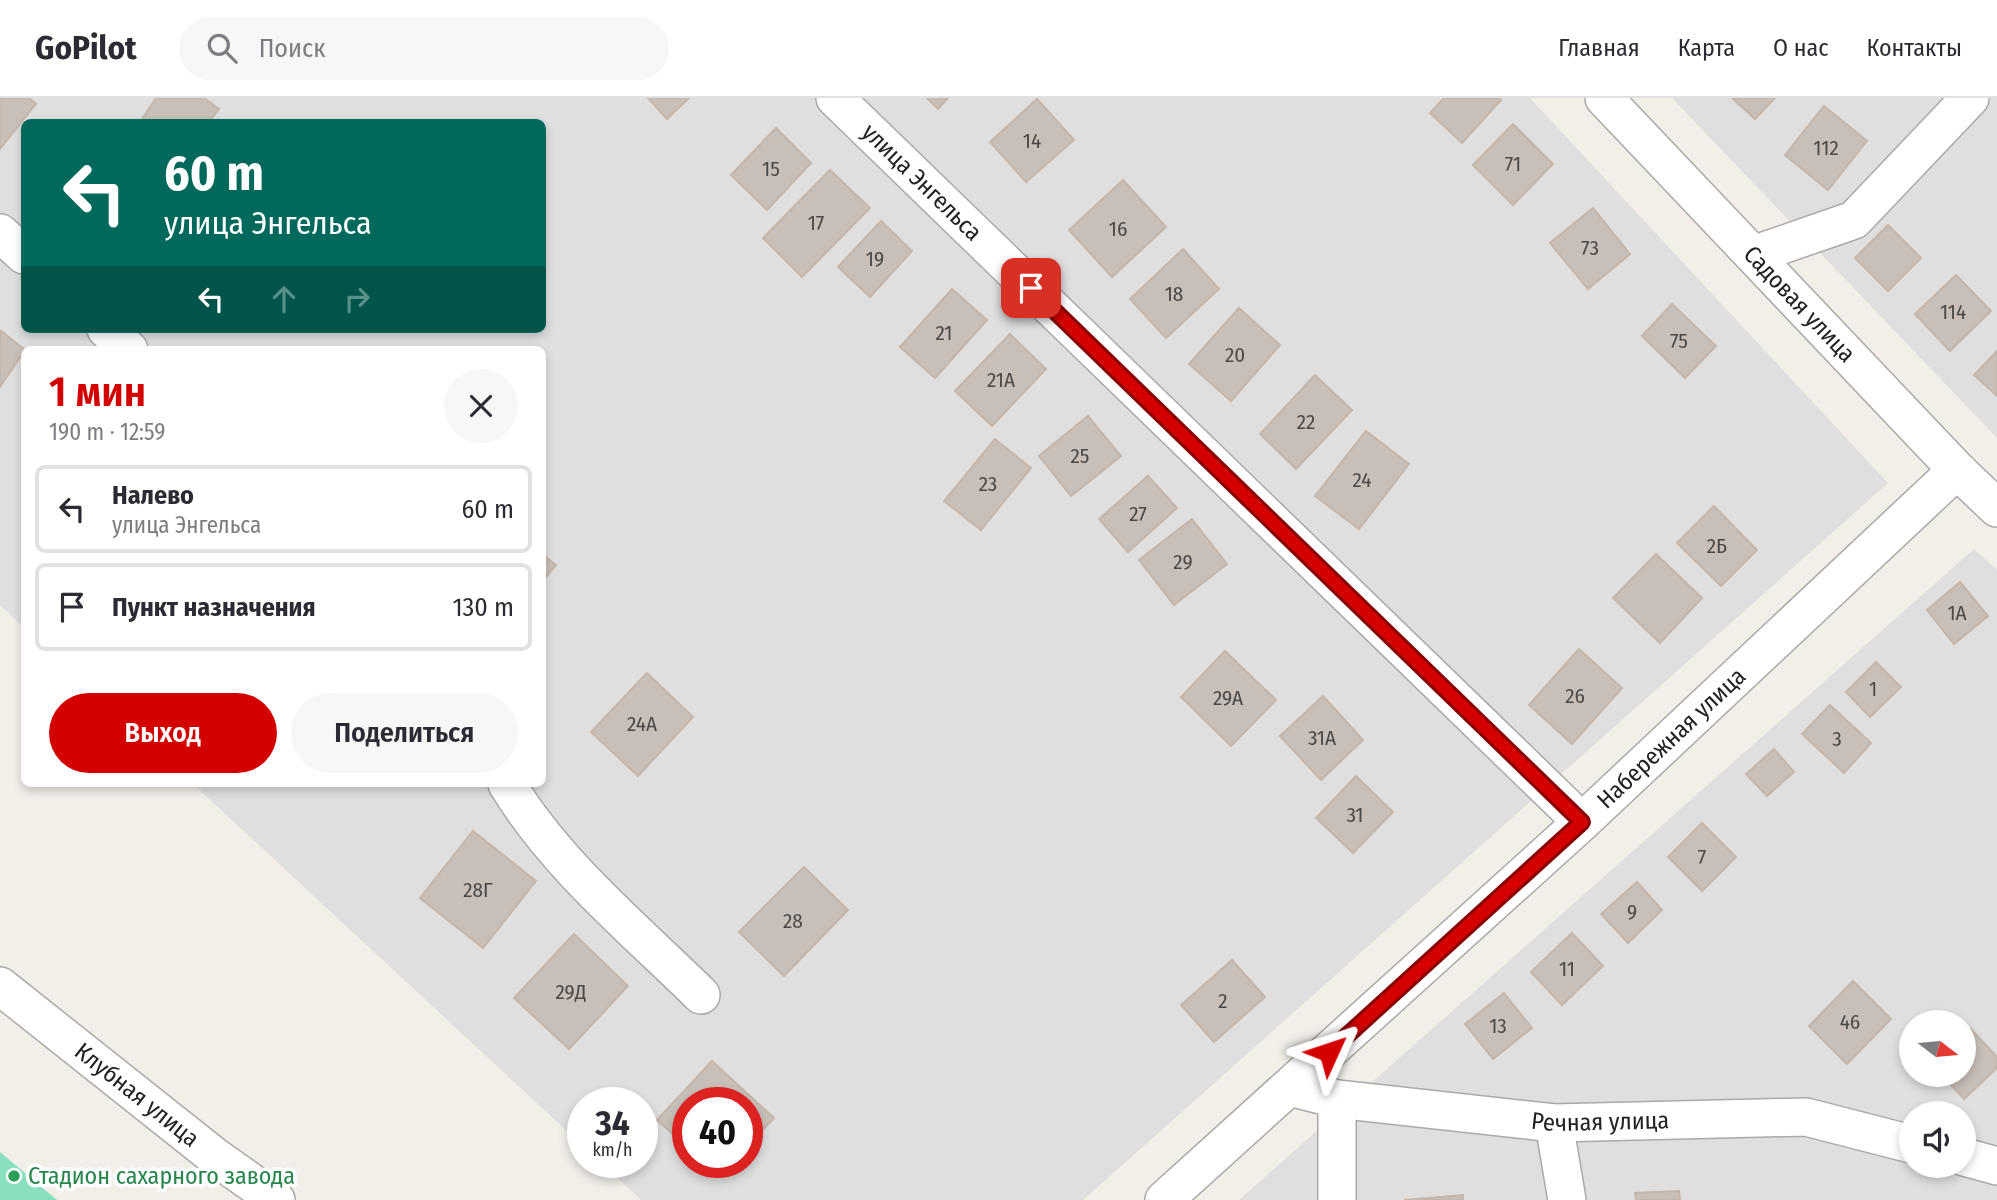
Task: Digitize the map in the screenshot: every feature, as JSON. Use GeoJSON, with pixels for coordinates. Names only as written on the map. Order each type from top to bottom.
{"type":"FeatureCollection","features":[{"type":"Feature","properties":{"kind":"street","name":"улица Энгельса"},"geometry":{"type":"LineString","coordinates":[[835,98],[1582,822]]}},
{"type":"Feature","properties":{"kind":"street","name":"Садовая улица"},"geometry":{"type":"LineString","coordinates":[[1604,98],[1957,470],[1997,508]]}},
{"type":"Feature","properties":{"kind":"street"},"geometry":{"type":"LineString","coordinates":[[1753,255],[1854,220],[1970,98]]}},
{"type":"Feature","properties":{"kind":"street"},"geometry":{"type":"LineString","coordinates":[[0,233],[21,252]]}},
{"type":"Feature","properties":{"kind":"street"},"geometry":{"type":"LineString","coordinates":[[110,333],[125,346]]}},
{"type":"Feature","properties":{"kind":"street","name":"Набережная улица"},"geometry":{"type":"LineString","coordinates":[[1164,1200],[1582,822],[1957,470]]}},
{"type":"Feature","properties":{"kind":"street"},"geometry":{"type":"LineString","coordinates":[[509,787],[522,808],[573,869],[701,995]]}},
{"type":"Feature","properties":{"kind":"street","name":"Клубная улица"},"geometry":{"type":"LineString","coordinates":[[0,986],[214,1156],[276,1200]]}},
{"type":"Feature","properties":{"kind":"street","name":"Речная улица"},"geometry":{"type":"LineString","coordinates":[[1290,1087],[1337,1099],[1554,1123],[1806,1117],[1899,1141]]}},
{"type":"Feature","properties":{"kind":"street"},"geometry":{"type":"LineString","coordinates":[[1337,1099],[1337,1200]]}},
{"type":"Feature","properties":{"kind":"street"},"geometry":{"type":"LineString","coordinates":[[1554,1123],[1567,1200]]}},
{"type":"Feature","properties":{"kind":"street"},"geometry":{"type":"LineString","coordinates":[[1976,1160],[1997,1166]]}},
{"type":"Feature","properties":{"kind":"shaded area"},"geometry":{"type":"Polygon","coordinates":[[[0,98],[1530,98],[1888,483],[1083,1200],[641,1200],[617,1178],[658,1178],[658,1087],[567,1087],[567,1131],[196,787],[546,787],[546,346],[21,346],[21,625],[0,605],[0,98]]]}},
{"type":"Feature","properties":{"kind":"shaded area"},"geometry":{"type":"Polygon","coordinates":[[[1672,98],[1997,98],[1997,438],[1672,98]]]}},
{"type":"Feature","properties":{"kind":"shaded area"},"geometry":{"type":"Polygon","coordinates":[[[1974,549],[1997,570],[1997,1200],[1239,1200],[1974,549]]]}},
{"type":"Feature","properties":{"kind":"green space","name":"Стадион сахарного завода"},"geometry":{"type":"Polygon","coordinates":[[[0,1152],[57,1200],[0,1200],[0,1152]]]}},
{"type":"Feature","properties":{"kind":"building"},"geometry":{"type":"Polygon","coordinates":[[[0,98],[29,98],[36,104],[24,119],[21,119],[21,123],[0,149],[0,98]]]}},
{"type":"Feature","properties":{"kind":"building"},"geometry":{"type":"Polygon","coordinates":[[[156,98],[204,98],[219,109],[211,119],[142,119],[156,98]]]}},
{"type":"Feature","properties":{"kind":"building"},"geometry":{"type":"Polygon","coordinates":[[[648,98],[689,98],[667,119],[648,98]]]}},
{"type":"Feature","properties":{"kind":"building"},"geometry":{"type":"Polygon","coordinates":[[[927,98],[948,98],[938,109],[927,98]]]}},
{"type":"Feature","properties":{"kind":"building"},"geometry":{"type":"Polygon","coordinates":[[[1444,98],[1501,100],[1462,143],[1430,113],[1444,98]]]}},
{"type":"Feature","properties":{"kind":"building"},"geometry":{"type":"Polygon","coordinates":[[[1732,98],[1775,98],[1755,119],[1732,98]]]}},
{"type":"Feature","properties":{"kind":"building"},"geometry":{"type":"Polygon","coordinates":[[[1037,99],[1074,140],[1026,182],[990,142],[1037,99]]]}},
{"type":"Feature","properties":{"kind":"building"},"geometry":{"type":"Polygon","coordinates":[[[1824,106],[1867,141],[1828,190],[1785,155],[1824,106]]]}},
{"type":"Feature","properties":{"kind":"building"},"geometry":{"type":"Polygon","coordinates":[[[1513,124],[1553,164],[1513,205],[1473,165],[1513,124]]]}},
{"type":"Feature","properties":{"kind":"building"},"geometry":{"type":"Polygon","coordinates":[[[776,128],[811,163],[767,210],[731,175],[776,128]]]}},
{"type":"Feature","properties":{"kind":"building"},"geometry":{"type":"Polygon","coordinates":[[[830,170],[870,208],[802,277],[763,238],[830,170]]]}},
{"type":"Feature","properties":{"kind":"building"},"geometry":{"type":"Polygon","coordinates":[[[1123,180],[1166,227],[1112,277],[1069,230],[1123,180]]]}},
{"type":"Feature","properties":{"kind":"building"},"geometry":{"type":"Polygon","coordinates":[[[1593,208],[1630,254],[1588,289],[1550,243],[1593,208]]]}},
{"type":"Feature","properties":{"kind":"building"},"geometry":{"type":"Polygon","coordinates":[[[881,221],[912,251],[870,297],[838,267],[881,221]]]}},
{"type":"Feature","properties":{"kind":"building"},"geometry":{"type":"Polygon","coordinates":[[[1888,225],[1921,258],[1888,291],[1855,258],[1888,225]]]}},
{"type":"Feature","properties":{"kind":"building"},"geometry":{"type":"Polygon","coordinates":[[[1183,249],[1219,289],[1166,338],[1130,299],[1183,249]]]}},
{"type":"Feature","properties":{"kind":"building"},"geometry":{"type":"Polygon","coordinates":[[[1956,275],[1991,311],[1950,351],[1915,314],[1956,275]]]}},
{"type":"Feature","properties":{"kind":"building"},"geometry":{"type":"Polygon","coordinates":[[[952,289],[987,320],[935,378],[900,347],[952,289]]]}},
{"type":"Feature","properties":{"kind":"building"},"geometry":{"type":"Polygon","coordinates":[[[1672,304],[1716,346],[1685,378],[1642,336],[1672,304]]]}},
{"type":"Feature","properties":{"kind":"building"},"geometry":{"type":"Polygon","coordinates":[[[1239,308],[1280,345],[1231,401],[1189,364],[1239,308]]]}},
{"type":"Feature","properties":{"kind":"building"},"geometry":{"type":"Polygon","coordinates":[[[0,330],[21,347],[21,356],[0,387],[0,330]]]}},
{"type":"Feature","properties":{"kind":"building"},"geometry":{"type":"Polygon","coordinates":[[[1010,334],[1046,369],[992,426],[955,391],[1010,334]]]}},
{"type":"Feature","properties":{"kind":"building"},"geometry":{"type":"Polygon","coordinates":[[[1997,351],[1997,396],[1974,375],[1997,351]]]}},
{"type":"Feature","properties":{"kind":"building"},"geometry":{"type":"Polygon","coordinates":[[[1315,375],[1352,410],[1296,469],[1260,434],[1315,375]]]}},
{"type":"Feature","properties":{"kind":"building"},"geometry":{"type":"Polygon","coordinates":[[[1088,416],[1121,456],[1071,496],[1039,456],[1088,416]]]}},
{"type":"Feature","properties":{"kind":"building"},"geometry":{"type":"Polygon","coordinates":[[[1366,431],[1409,464],[1359,529],[1315,496],[1366,431]]]}},
{"type":"Feature","properties":{"kind":"building"},"geometry":{"type":"Polygon","coordinates":[[[995,439],[1031,468],[981,530],[944,501],[995,439]]]}},
{"type":"Feature","properties":{"kind":"building"},"geometry":{"type":"Polygon","coordinates":[[[1148,476],[1177,508],[1128,552],[1099,519],[1148,476]]]}},
{"type":"Feature","properties":{"kind":"building"},"geometry":{"type":"Polygon","coordinates":[[[1714,506],[1757,550],[1721,586],[1677,543],[1714,506]]]}},
{"type":"Feature","properties":{"kind":"building"},"geometry":{"type":"Polygon","coordinates":[[[1192,519],[1227,564],[1174,605],[1139,560],[1192,519]]]}},
{"type":"Feature","properties":{"kind":"building"},"geometry":{"type":"Polygon","coordinates":[[[1656,554],[1702,598],[1660,643],[1613,598],[1656,554]]]}},
{"type":"Feature","properties":{"kind":"building"},"geometry":{"type":"Polygon","coordinates":[[[546,557],[556,565],[546,577],[546,557]]]}},
{"type":"Feature","properties":{"kind":"building"},"geometry":{"type":"Polygon","coordinates":[[[1960,582],[1988,616],[1954,644],[1927,610],[1960,582]]]}},
{"type":"Feature","properties":{"kind":"building"},"geometry":{"type":"Polygon","coordinates":[[[1579,649],[1622,688],[1572,744],[1529,705],[1579,649]]]}},
{"type":"Feature","properties":{"kind":"building"},"geometry":{"type":"Polygon","coordinates":[[[1225,651],[1276,700],[1231,746],[1181,697],[1225,651]]]}},
{"type":"Feature","properties":{"kind":"building"},"geometry":{"type":"Polygon","coordinates":[[[1876,662],[1901,687],[1870,717],[1846,692],[1876,662]]]}},
{"type":"Feature","properties":{"kind":"building"},"geometry":{"type":"Polygon","coordinates":[[[647,673],[693,717],[638,776],[591,732],[647,673]]]}},
{"type":"Feature","properties":{"kind":"building"},"geometry":{"type":"Polygon","coordinates":[[[1323,696],[1363,740],[1321,780],[1280,736],[1323,696]]]}},
{"type":"Feature","properties":{"kind":"building"},"geometry":{"type":"Polygon","coordinates":[[[1830,705],[1871,743],[1844,773],[1802,734],[1830,705]]]}},
{"type":"Feature","properties":{"kind":"building"},"geometry":{"type":"Polygon","coordinates":[[[1774,749],[1794,772],[1767,796],[1746,774],[1774,749]]]}},
{"type":"Feature","properties":{"kind":"building"},"geometry":{"type":"Polygon","coordinates":[[[1356,776],[1393,812],[1353,853],[1316,818],[1356,776]]]}},
{"type":"Feature","properties":{"kind":"building"},"geometry":{"type":"Polygon","coordinates":[[[1702,823],[1736,857],[1702,891],[1668,857],[1702,823]]]}},
{"type":"Feature","properties":{"kind":"building"},"geometry":{"type":"Polygon","coordinates":[[[473,831],[536,881],[483,948],[420,898],[473,831]]]}},
{"type":"Feature","properties":{"kind":"building"},"geometry":{"type":"Polygon","coordinates":[[[804,867],[848,910],[784,976],[739,932],[804,867]]]}},
{"type":"Feature","properties":{"kind":"building"},"geometry":{"type":"Polygon","coordinates":[[[1637,882],[1662,910],[1628,943],[1601,914],[1637,882]]]}},
{"type":"Feature","properties":{"kind":"building"},"geometry":{"type":"Polygon","coordinates":[[[1572,933],[1603,966],[1562,1005],[1531,972],[1572,933]]]}},
{"type":"Feature","properties":{"kind":"building"},"geometry":{"type":"Polygon","coordinates":[[[574,934],[628,986],[569,1049],[514,998],[574,934]]]}},
{"type":"Feature","properties":{"kind":"building"},"geometry":{"type":"Polygon","coordinates":[[[1232,960],[1265,997],[1214,1042],[1181,1005],[1232,960]]]}},
{"type":"Feature","properties":{"kind":"building"},"geometry":{"type":"Polygon","coordinates":[[[1853,981],[1891,1019],[1847,1064],[1809,1026],[1853,981]]]}},
{"type":"Feature","properties":{"kind":"building"},"geometry":{"type":"Polygon","coordinates":[[[1504,993],[1532,1028],[1493,1059],[1465,1024],[1504,993]]]}},
{"type":"Feature","properties":{"kind":"building"},"geometry":{"type":"Polygon","coordinates":[[[1976,1034],[1997,1057],[1997,1068],[1964,1099],[1953,1087],[1976,1087],[1976,1034]]]}},
{"type":"Feature","properties":{"kind":"building"},"geometry":{"type":"Polygon","coordinates":[[[712,1061],[740,1087],[688,1087],[712,1061]]]}},
{"type":"Feature","properties":{"kind":"building"},"geometry":{"type":"Polygon","coordinates":[[[672,1104],[672,1134],[658,1119],[672,1104]]]}},
{"type":"Feature","properties":{"kind":"building"},"geometry":{"type":"Polygon","coordinates":[[[763,1108],[774,1118],[763,1130],[763,1108]]]}},
{"type":"Feature","properties":{"kind":"building"},"geometry":{"type":"Polygon","coordinates":[[[1679,1191],[1680,1200],[1636,1200],[1635,1193],[1679,1191]]]}},
{"type":"Feature","properties":{"kind":"building"},"geometry":{"type":"Polygon","coordinates":[[[1463,1195],[1463,1200],[1404,1200],[1463,1195]]]}},
{"type":"Feature","properties":{"kind":"place","name":"Стадион сахарного завода"},"geometry":{"type":"Point","coordinates":[14,1176]}},
{"type":"Feature","properties":{"kind":"route"},"geometry":{"type":"LineString","coordinates":[[1031,288],[1582,822],[1329,1052]]}}]}
